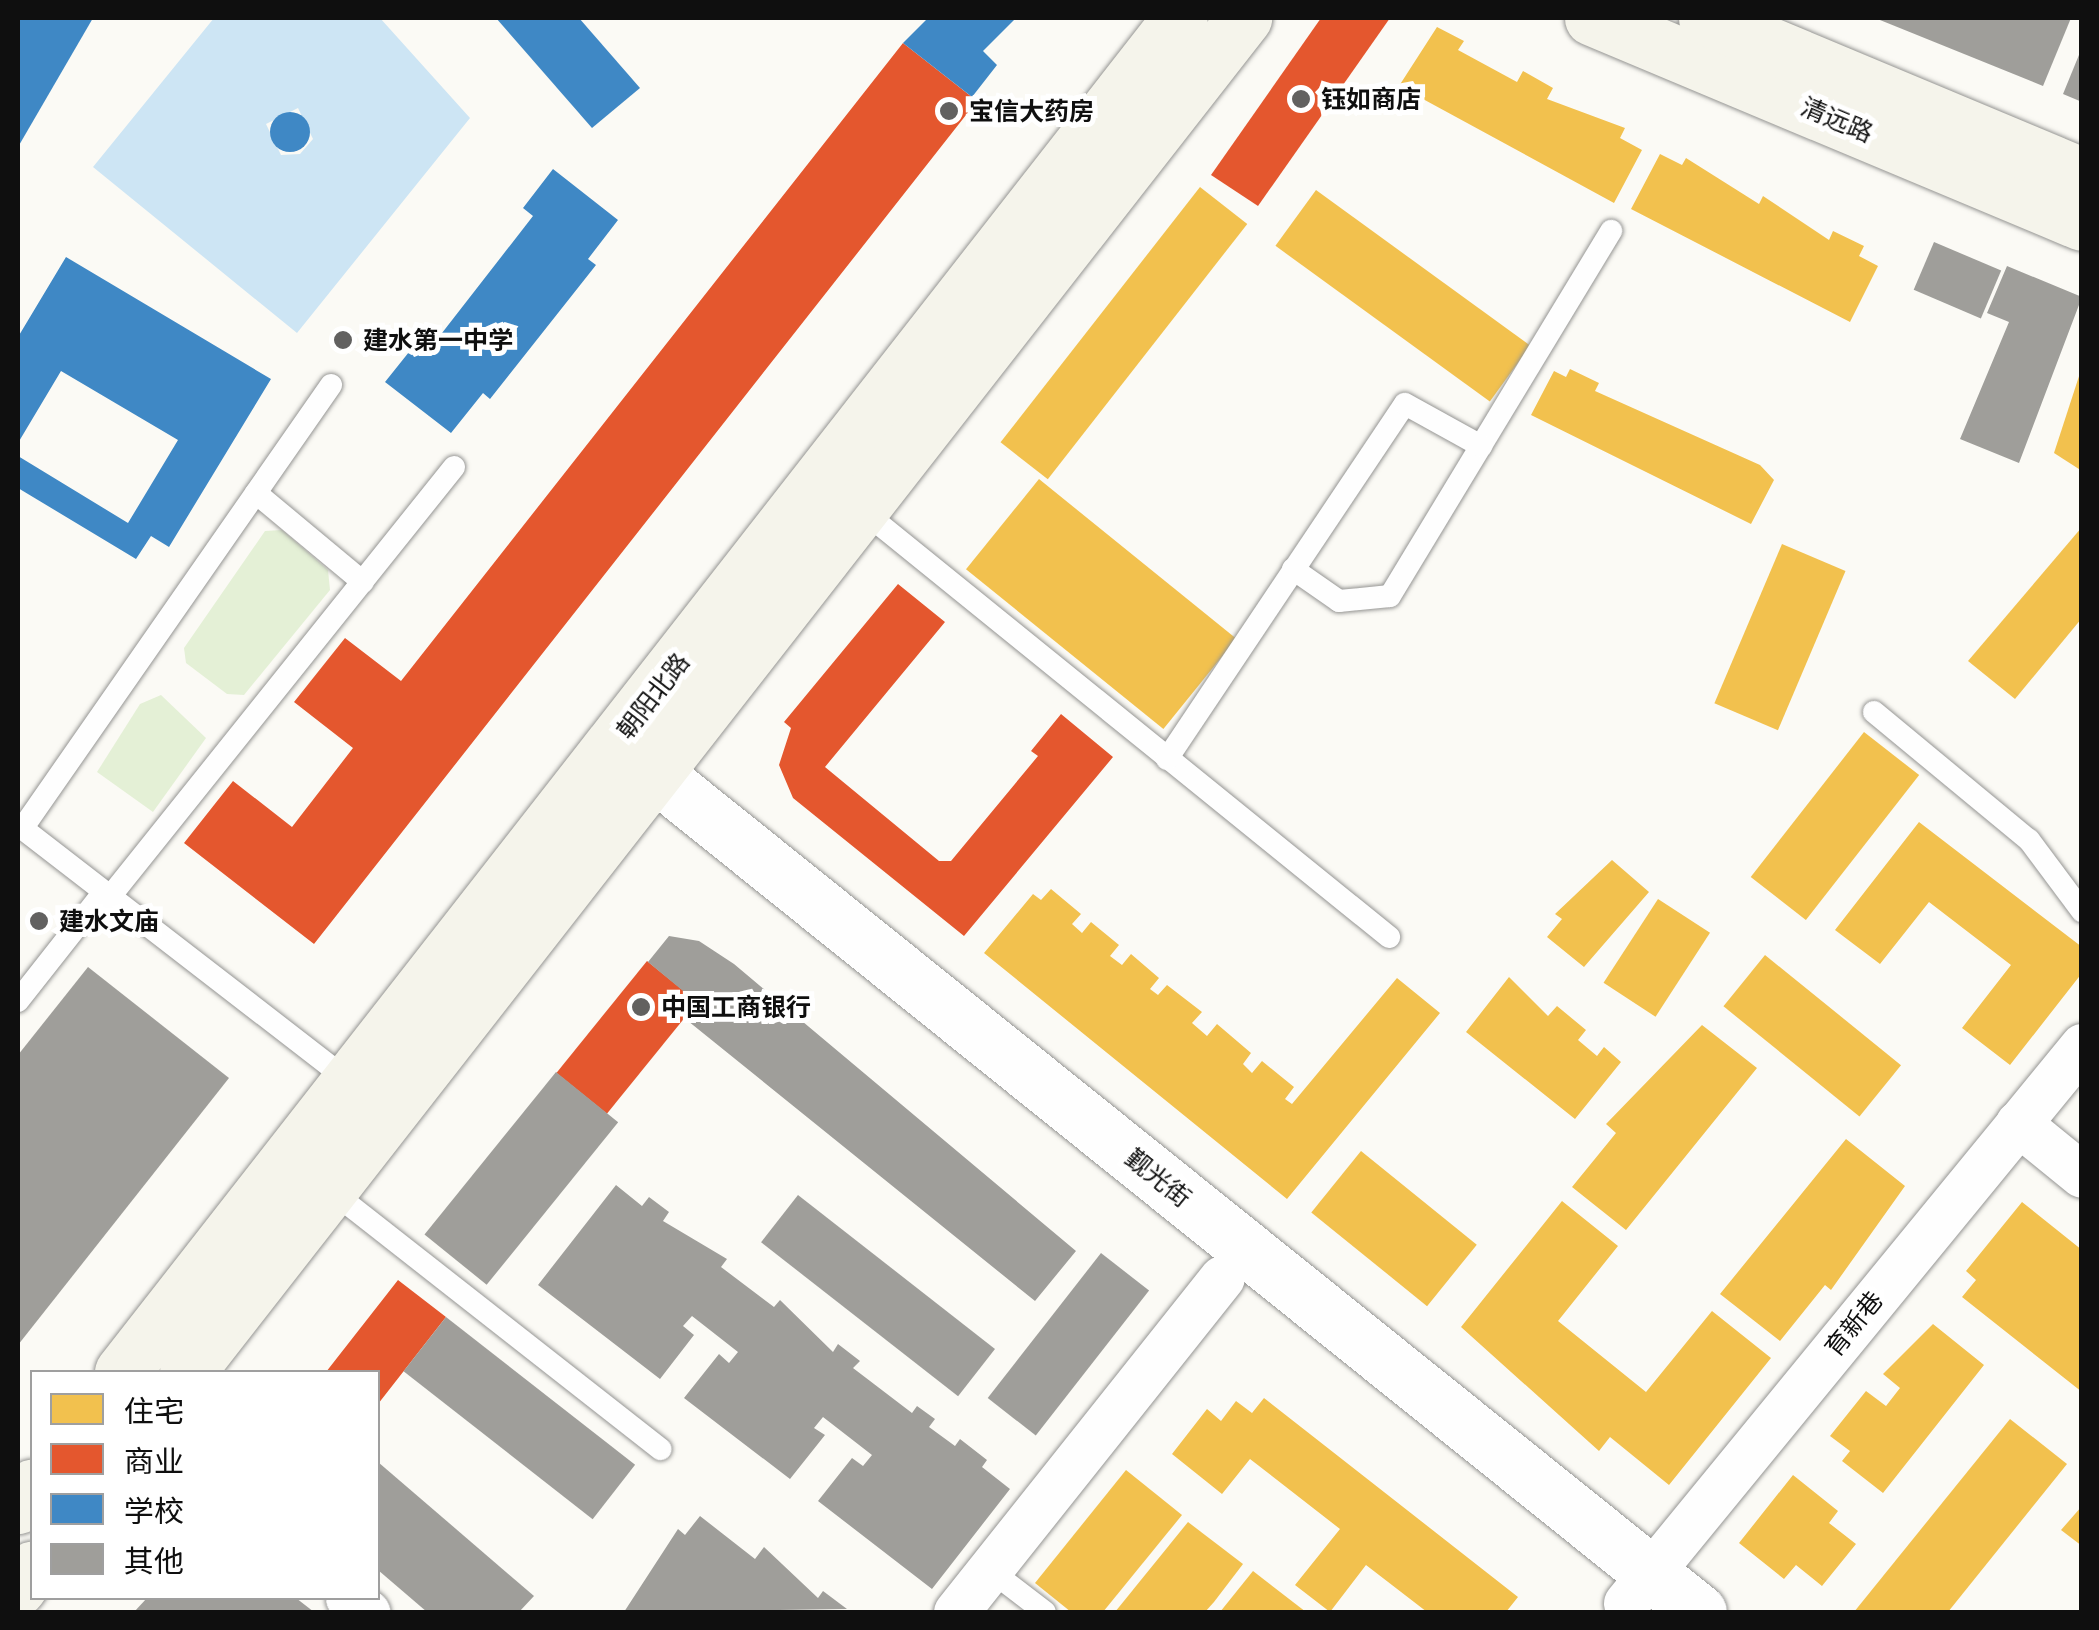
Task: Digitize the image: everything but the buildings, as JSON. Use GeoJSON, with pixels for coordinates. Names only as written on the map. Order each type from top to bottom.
{"type":"FeatureCollection","features":[{"type":"Feature","properties":{"kind":"main road","name":"朝阳北路"},"geometry":{"type":"LineString","coordinates":[[188,1370],[370,1098],[625,774],[1180,18]]}},
{"type":"Feature","properties":{"kind":"main road","name":"朝阳北路"},"geometry":{"type":"LineString","coordinates":[[625,774],[863,511],[1244,18]]}},
{"type":"Feature","properties":{"kind":"main road","name":"清远路"},"geometry":{"type":"LineString","coordinates":[[1592,18],[2082,223]]}},
{"type":"Feature","properties":{"kind":"main road","name":"清远路"},"geometry":{"type":"LineString","coordinates":[[1706,18],[2082,176]]}},
{"type":"Feature","properties":{"kind":"main road","name":"朝阳北路"},"geometry":{"type":"LineString","coordinates":[[124,1370],[310,1188]]}},
{"type":"Feature","properties":{"kind":"street","name":"觐光街"},"geometry":{"type":"LineString","coordinates":[[625,774],[1222,1278],[1638,1596],[1699,1612]]}},
{"type":"Feature","properties":{"kind":"street","name":"觐光街"},"geometry":{"type":"LineString","coordinates":[[625,774],[1638,1596]]}},
{"type":"Feature","properties":{"kind":"street","name":"育新巷"},"geometry":{"type":"LineString","coordinates":[[1638,1596],[2082,1046]]}},
{"type":"Feature","properties":{"kind":"street"},"geometry":{"type":"LineString","coordinates":[[2018,1123],[2082,1175]]}},
{"type":"Feature","properties":{"kind":"street"},"geometry":{"type":"LineString","coordinates":[[956,1612],[1222,1278]]}},
{"type":"Feature","properties":{"kind":"lane"},"geometry":{"type":"LineString","coordinates":[[1293,569],[1339,601],[1390,596],[1610,231]]}},
{"type":"Feature","properties":{"kind":"lane"},"geometry":{"type":"LineString","coordinates":[[331,385],[20,827],[370,1098]]}},
{"type":"Feature","properties":{"kind":"lane"},"geometry":{"type":"LineString","coordinates":[[1167,759],[1405,404],[1481,446]]}},
{"type":"Feature","properties":{"kind":"lane"},"geometry":{"type":"LineString","coordinates":[[18,1002],[454,468]]}},
{"type":"Feature","properties":{"kind":"lane"},"geometry":{"type":"LineString","coordinates":[[256,493],[363,582]]}},
{"type":"Feature","properties":{"kind":"lane"},"geometry":{"type":"LineString","coordinates":[[863,511],[1388,937]]}},
{"type":"Feature","properties":{"kind":"lane"},"geometry":{"type":"LineString","coordinates":[[1874,712],[2029,840],[2082,911]]}},
{"type":"Feature","properties":{"kind":"lane"},"geometry":{"type":"LineString","coordinates":[[310,1188],[660,1449]]}},
{"type":"Feature","properties":{"kind":"lane"},"geometry":{"type":"LineString","coordinates":[[990,1570],[1045,1612]]}},
{"type":"Feature","properties":{"kind":"green space"},"geometry":{"type":"Polygon","coordinates":[[[282,530],[328,570],[330,590],[244,695],[227,694],[186,663],[184,648],[265,531],[282,530]]]}},
{"type":"Feature","properties":{"kind":"green space"},"geometry":{"type":"Polygon","coordinates":[[[161,695],[206,738],[153,812],[97,772],[140,704],[161,695]]]}},
{"type":"Feature","properties":{"kind":"water"},"geometry":{"type":"Polygon","coordinates":[[[214,18],[380,18],[470,118],[297,333],[93,167],[214,18]],[[298,108],[266,124],[281,155],[300,154],[313,139],[298,108]]]}},
{"type":"Feature","properties":{"kind":"place","name":"钰如商店"},"geometry":{"type":"Point","coordinates":[1301,99]}},
{"type":"Feature","properties":{"kind":"place","name":"宝信大药房"},"geometry":{"type":"Point","coordinates":[949,111]}},
{"type":"Feature","properties":{"kind":"place","name":"建水第一中学"},"geometry":{"type":"Point","coordinates":[343,340]}},
{"type":"Feature","properties":{"kind":"place","name":"建水文庙"},"geometry":{"type":"Point","coordinates":[39,921]}},
{"type":"Feature","properties":{"kind":"place","name":"中国工商银行"},"geometry":{"type":"Point","coordinates":[641,1007]}}]}
